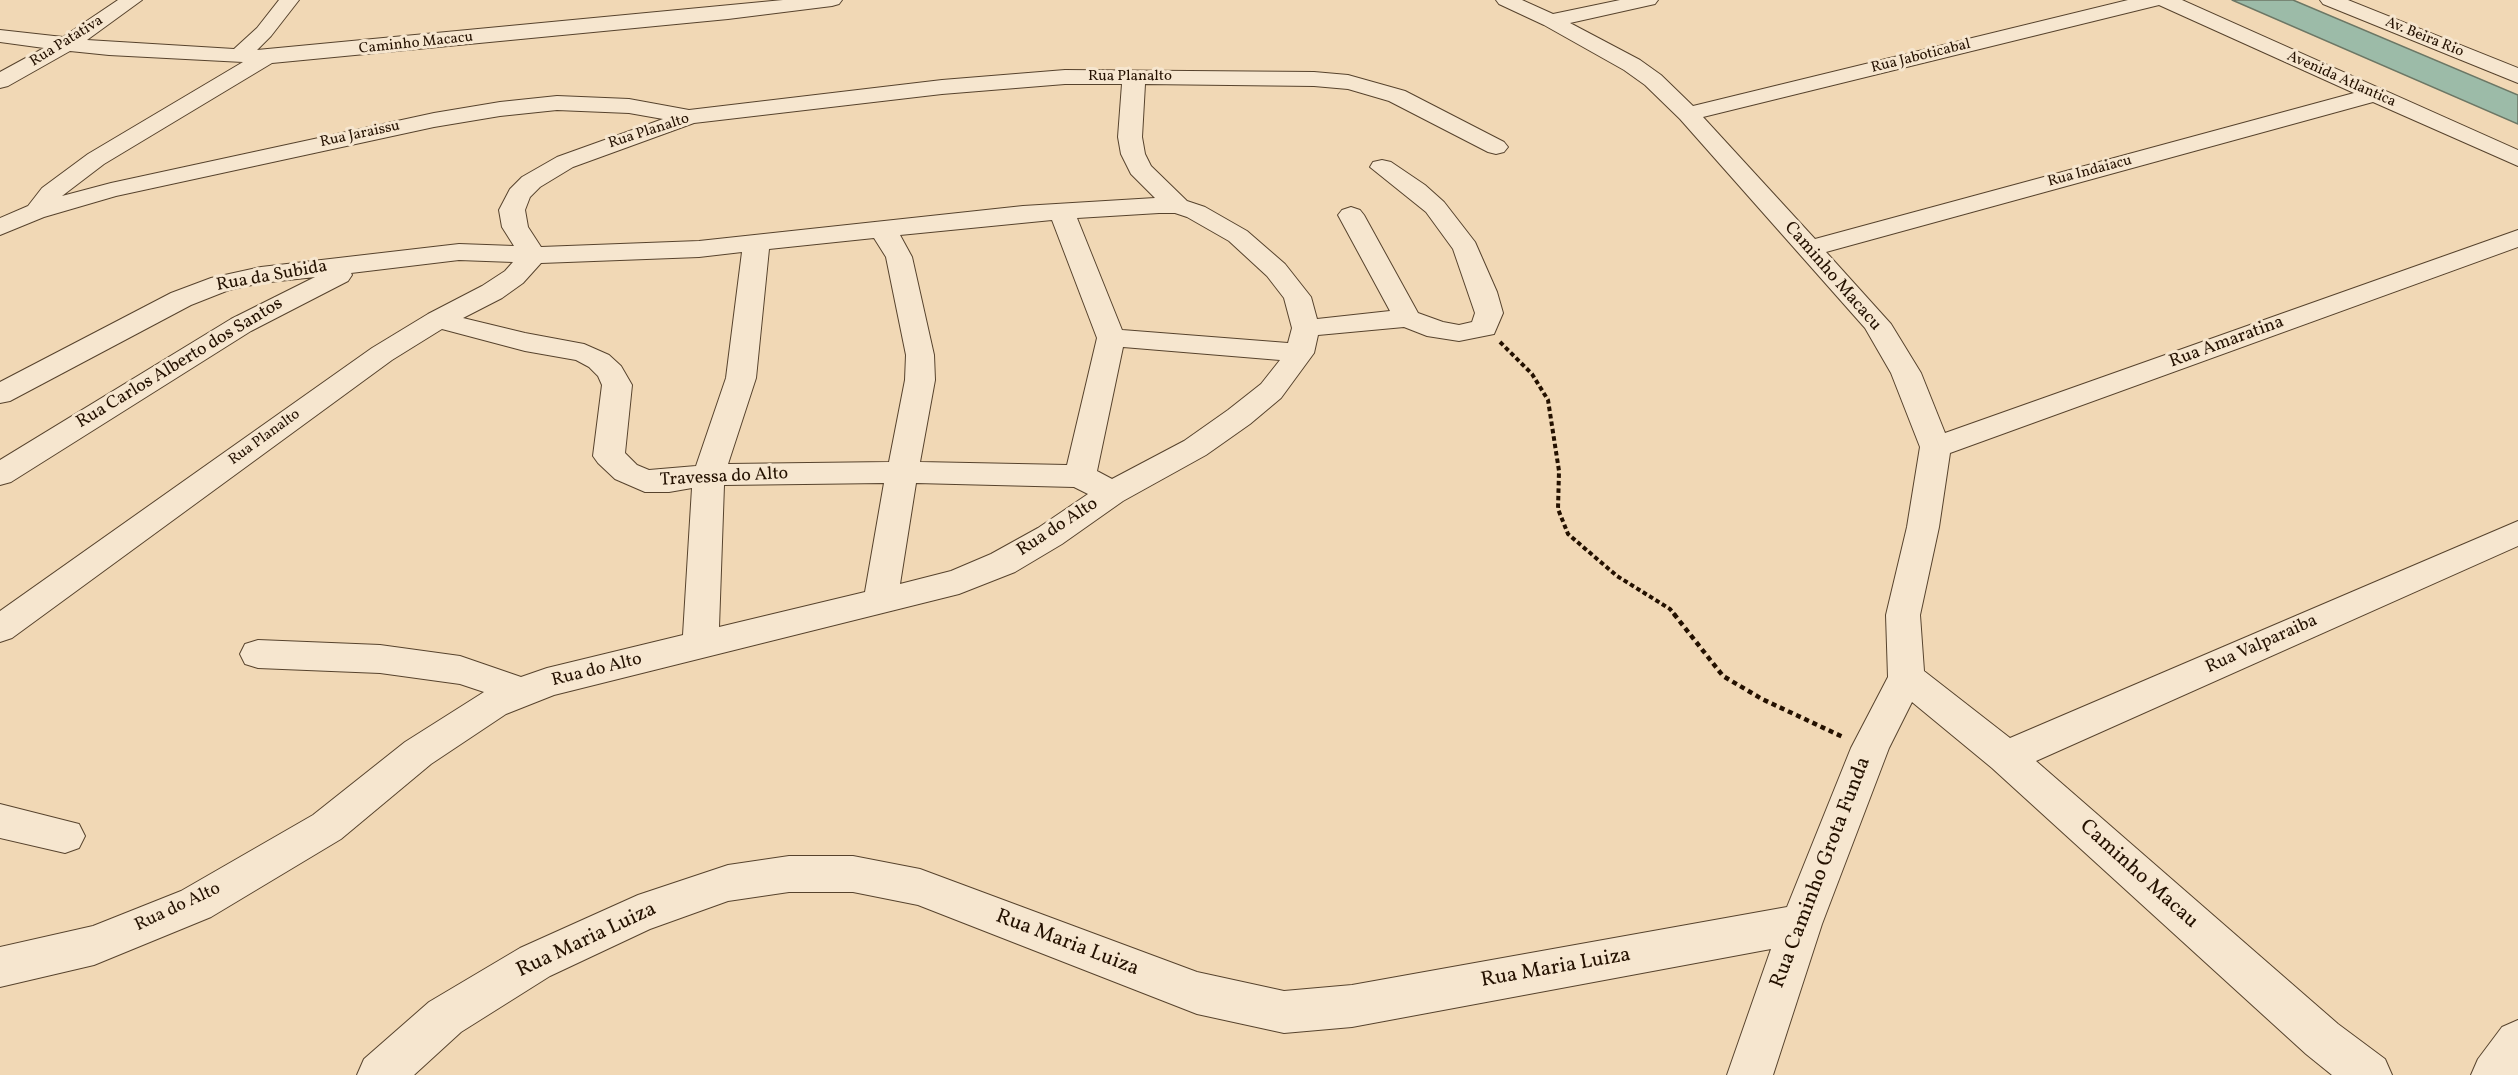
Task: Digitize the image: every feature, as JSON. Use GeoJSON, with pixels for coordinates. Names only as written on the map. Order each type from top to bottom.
{"type":"FeatureCollection","features":[{"type":"Feature","properties":{"kind":"street","name":"Rua Patativa"},"geometry":{"type":"LineString","coordinates":[[0,81],[68,44],[132,0]]}},
{"type":"Feature","properties":{"kind":"street"},"geometry":{"type":"LineString","coordinates":[[238,57],[264,32],[290,0]]}},
{"type":"Feature","properties":{"kind":"street","name":"Caminho Macacu"},"geometry":{"type":"LineString","coordinates":[[0,36],[109,49],[267,57],[728,13],[832,0]]}},
{"type":"Feature","properties":{"kind":"street","name":"Caminho Macacu"},"geometry":{"type":"LineString","coordinates":[[1506,0],[1551,21],[1632,65],[1653,80],[1688,114],[1876,324],[1906,373],[1935,447],[1923,527],[1903,615],[1906,677]]}},
{"type":"Feature","properties":{"kind":"street"},"geometry":{"type":"LineString","coordinates":[[1551,21],[1648,0]]}},
{"type":"Feature","properties":{"kind":"street","name":"Rua Jaboticabal"},"geometry":{"type":"LineString","coordinates":[[1688,114],[2153,0]]}},
{"type":"Feature","properties":{"kind":"street","name":"Avenida Atlantica"},"geometry":{"type":"LineString","coordinates":[[2165,0],[2518,159]]}},
{"type":"Feature","properties":{"kind":"street","name":"Av. Beira Rio"},"geometry":{"type":"LineString","coordinates":[[2330,0],[2518,76]]}},
{"type":"Feature","properties":{"kind":"street","name":"Rua Jaraissu"},"geometry":{"type":"LineString","coordinates":[[35,212],[51,193],[96,159],[267,57]]}},
{"type":"Feature","properties":{"kind":"street"},"geometry":{"type":"LineString","coordinates":[[2472,57],[2518,60]]}},
{"type":"Feature","properties":{"kind":"street","name":"Rua Planalto"},"geometry":{"type":"LineString","coordinates":[[0,629],[382,354],[438,320],[492,292],[514,277],[533,255],[515,227],[512,210],[519,194],[531,182],[565,162],[690,117],[1005,81],[1065,77],[1314,79],[1371,87],[1397,96],[1439,115],[1496,147]]}},
{"type":"Feature","properties":{"kind":"street"},"geometry":{"type":"LineString","coordinates":[[1134,77],[1130,137],[1133,154],[1140,169],[1178,206]]}},
{"type":"Feature","properties":{"kind":"street","name":"Rua Indaiacu"},"geometry":{"type":"LineString","coordinates":[[1808,249],[2373,95]]}},
{"type":"Feature","properties":{"kind":"street","name":"Rua Jaraissu"},"geometry":{"type":"LineString","coordinates":[[0,227],[35,212],[74,200],[167,178],[412,124],[500,109],[557,103],[588,104],[629,106],[690,117]]}},
{"type":"Feature","properties":{"kind":"street"},"geometry":{"type":"LineString","coordinates":[[1111,338],[1303,340],[1407,318],[1437,330],[1459,333],[1484,328],[1489,313],[1466,248],[1435,207],[1416,190],[1382,167]]}},
{"type":"Feature","properties":{"kind":"street"},"geometry":{"type":"LineString","coordinates":[[533,255],[699,249],[1062,212],[1160,205],[1178,206],[1214,220],[1238,236],[1276,270],[1297,297],[1303,340]]}},
{"type":"Feature","properties":{"kind":"street"},"geometry":{"type":"LineString","coordinates":[[1062,212],[1111,338],[1080,476]]}},
{"type":"Feature","properties":{"kind":"street"},"geometry":{"type":"LineString","coordinates":[[1351,215],[1407,318]]}},
{"type":"Feature","properties":{"kind":"street"},"geometry":{"type":"LineString","coordinates":[[880,229],[892,242],[899,257],[920,355],[920,380],[890,536],[881,600]]}},
{"type":"Feature","properties":{"kind":"street","name":"Rua Amaratina"},"geometry":{"type":"LineString","coordinates":[[1935,447],[2518,238]]}},
{"type":"Feature","properties":{"kind":"street"},"geometry":{"type":"LineString","coordinates":[[700,646],[709,475],[741,378],[756,244]]}},
{"type":"Feature","properties":{"kind":"street","name":"Rua da Subida"},"geometry":{"type":"LineString","coordinates":[[0,394],[181,299],[221,284],[261,275],[459,252],[533,255]]}},
{"type":"Feature","properties":{"kind":"street","name":"Rua Carlos Alberto dos Santos"},"geometry":{"type":"LineString","coordinates":[[0,474],[241,325],[284,301],[365,262]]}},
{"type":"Feature","properties":{"kind":"street","name":"Travessa do Alto"},"geometry":{"type":"LineString","coordinates":[[438,320],[525,342],[584,353],[599,362],[611,372],[617,385],[609,456],[626,472],[645,481],[669,481],[709,475],[903,472],[1080,476],[1112,493]]}},
{"type":"Feature","properties":{"kind":"street","name":"Rua do Alto"},"geometry":{"type":"LineString","coordinates":[[0,967],[94,945],[196,904],[327,827],[418,753],[493,704],[547,682],[959,582],[1003,563],[1050,536],[1112,493],[1195,448],[1239,417],[1271,391],[1303,340]]}},
{"type":"Feature","properties":{"kind":"street","name":"Rua Valparaiba"},"geometry":{"type":"LineString","coordinates":[[2006,757],[2518,533]]}},
{"type":"Feature","properties":{"kind":"street"},"geometry":{"type":"LineString","coordinates":[[258,654],[380,659],[460,670],[522,693]]}},
{"type":"Feature","properties":{"kind":"street","name":"Rua Caminho Grota Funda"},"geometry":{"type":"LineString","coordinates":[[1750,1075],[1801,924],[1870,748],[1906,677]]}},
{"type":"Feature","properties":{"kind":"street","name":"Caminho Macau"},"geometry":{"type":"LineString","coordinates":[[1906,677],[2006,757],[2322,1039],[2369,1075]]}},
{"type":"Feature","properties":{"kind":"street"},"geometry":{"type":"LineString","coordinates":[[0,821],[65,836]]}},
{"type":"Feature","properties":{"kind":"street","name":"Rua Maria Luiza"},"geometry":{"type":"LineString","coordinates":[[380,1075],[446,1017],[535,962],[638,914],[728,883],[789,874],[853,874],[920,887],[1197,993],[1284,1012],[1352,1006],[1801,924]]}},
{"type":"Feature","properties":{"kind":"street"},"geometry":{"type":"LineString","coordinates":[[2494,1075],[2518,1042]]}},
{"type":"Feature","properties":{"kind":"path"},"geometry":{"type":"LineString","coordinates":[[1484,328],[1532,374],[1548,400],[1559,471],[1558,509],[1568,534],[1617,576],[1670,609],[1701,651],[1724,676],[1780,708],[1870,748]]}},
{"type":"Feature","properties":{"kind":"shaded area"},"geometry":{"type":"Polygon","coordinates":[[[2232,0],[2293,0],[2518,95],[2518,124],[2232,0]]]}}]}
